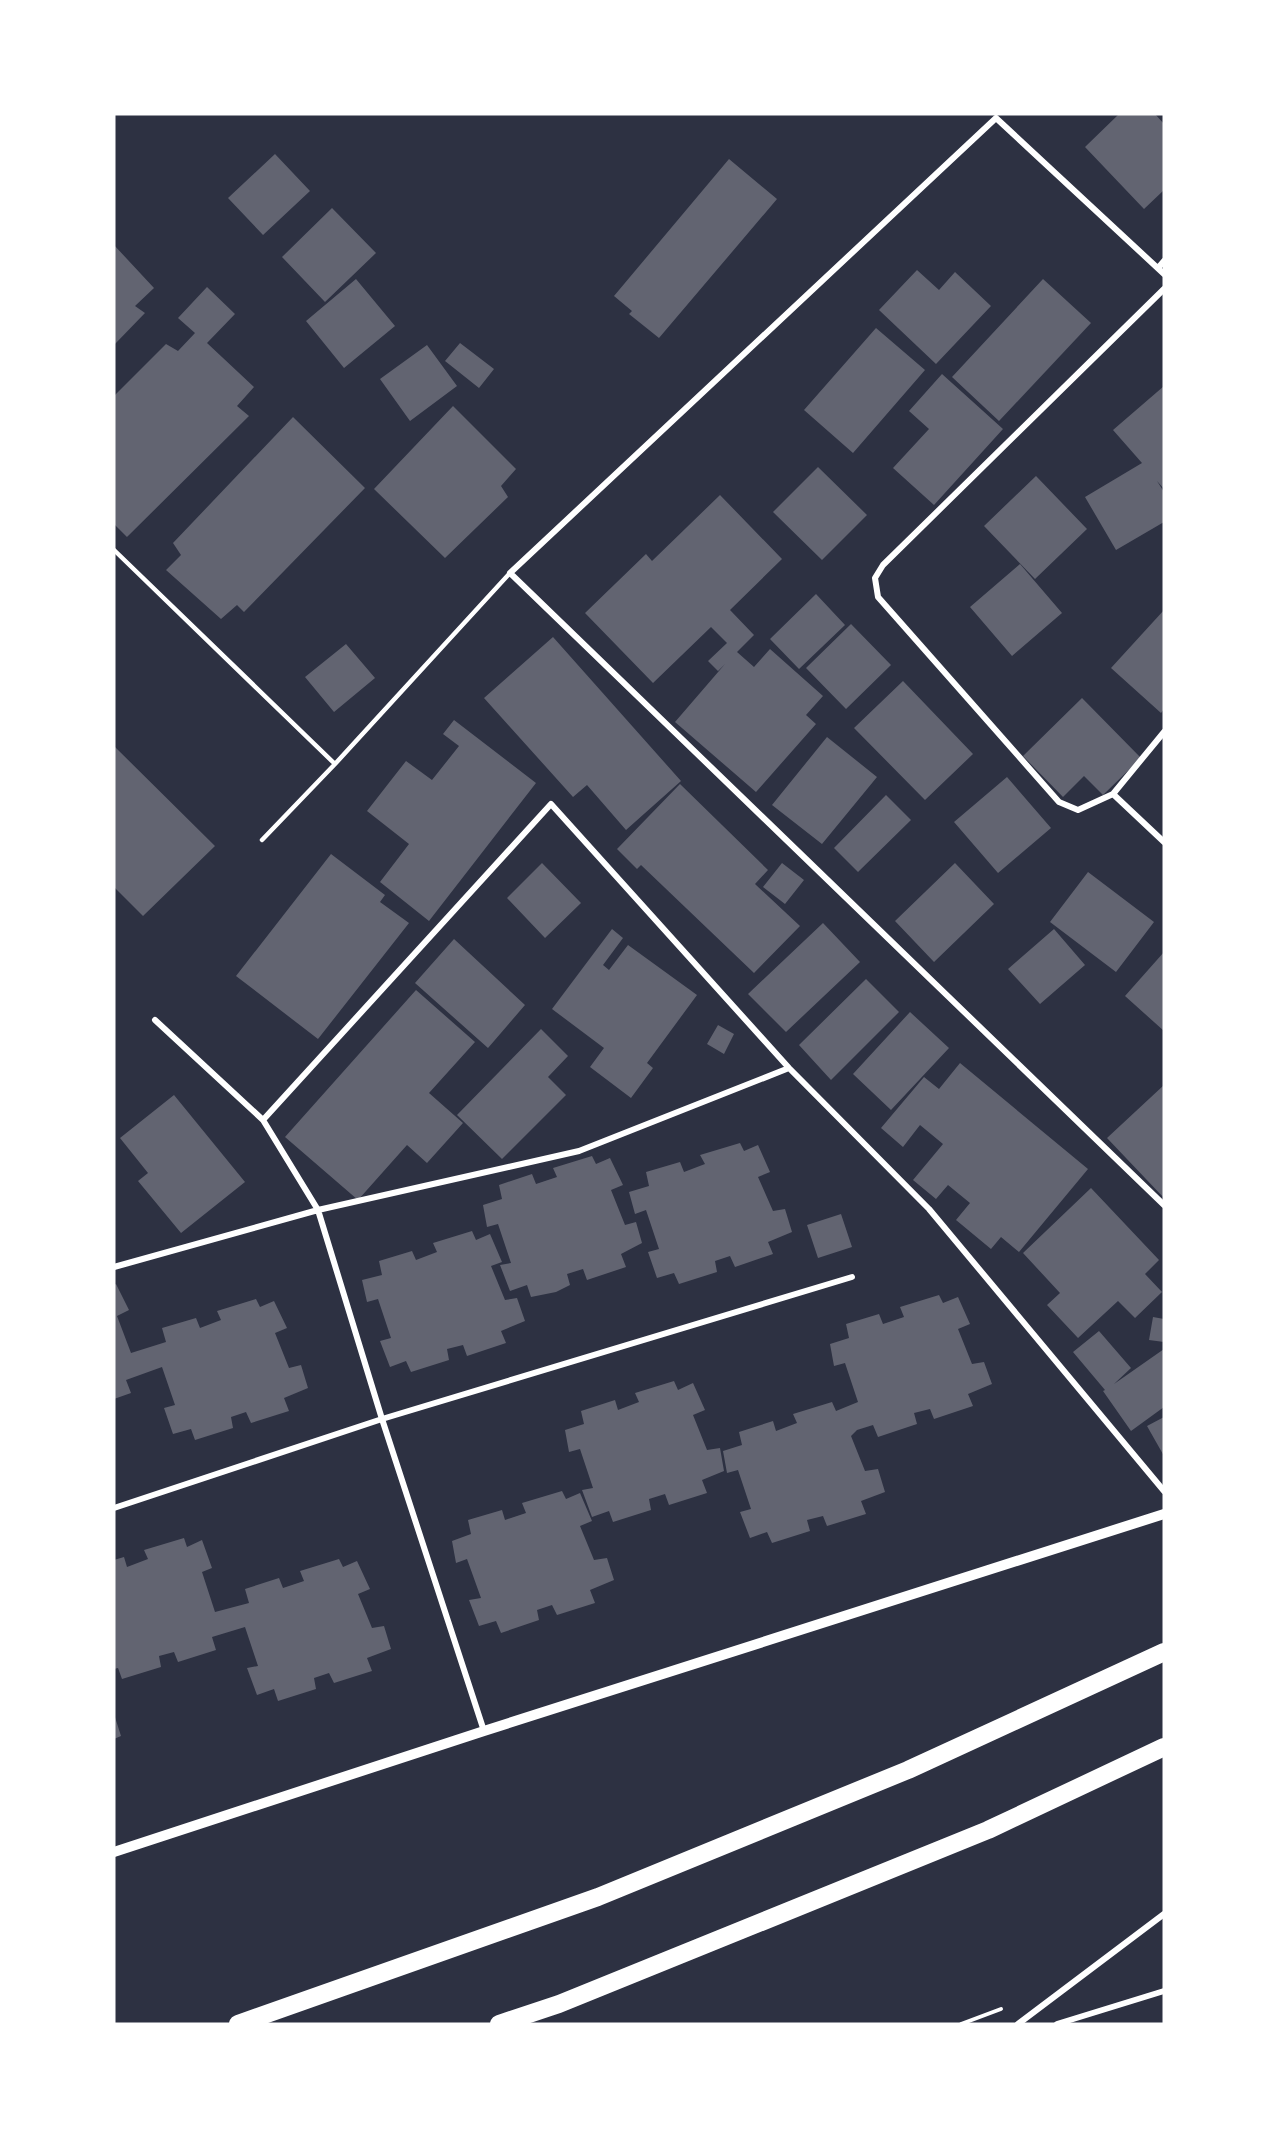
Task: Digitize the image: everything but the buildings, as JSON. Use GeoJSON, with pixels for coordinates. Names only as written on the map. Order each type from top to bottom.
{"type":"FeatureCollection","features":[{"type":"Feature","properties":{"kind":"highway"},"geometry":{"type":"LineString","coordinates":[[238,2024],[598,1897],[908,1770],[1164,1652]]}},
{"type":"Feature","properties":{"kind":"highway"},"geometry":{"type":"LineString","coordinates":[[499,2024],[559,2004],[988,1830],[1164,1747]]}},
{"type":"Feature","properties":{"kind":"street"},"geometry":{"type":"LineString","coordinates":[[1164,274],[996,118],[510,573],[1164,1205]]}},
{"type":"Feature","properties":{"kind":"street"},"geometry":{"type":"LineString","coordinates":[[1158,268],[1164,261]]}},
{"type":"Feature","properties":{"kind":"street"},"geometry":{"type":"LineString","coordinates":[[1164,289],[882,565],[875,578],[878,597],[1059,802],[1078,810],[1113,794],[1164,732]]}},
{"type":"Feature","properties":{"kind":"street"},"geometry":{"type":"LineString","coordinates":[[1113,794],[1164,842]]}},
{"type":"Feature","properties":{"kind":"street"},"geometry":{"type":"LineString","coordinates":[[263,1119],[551,804],[789,1068],[929,1209],[1164,1491]]}},
{"type":"Feature","properties":{"kind":"street"},"geometry":{"type":"LineString","coordinates":[[155,1020],[263,1119],[318,1210],[382,1419],[484,1731]]}},
{"type":"Feature","properties":{"kind":"street"},"geometry":{"type":"LineString","coordinates":[[114,1267],[318,1210],[579,1151],[789,1068]]}},
{"type":"Feature","properties":{"kind":"street"},"geometry":{"type":"LineString","coordinates":[[114,1508],[382,1419],[852,1277]]}},
{"type":"Feature","properties":{"kind":"street"},"geometry":{"type":"LineString","coordinates":[[114,1852],[484,1731],[1164,1514]]}},
{"type":"Feature","properties":{"kind":"street"},"geometry":{"type":"LineString","coordinates":[[1018,2024],[1164,1914]]}},
{"type":"Feature","properties":{"kind":"street"},"geometry":{"type":"LineString","coordinates":[[1057,2024],[1164,1992]]}},
{"type":"Feature","properties":{"kind":"lane"},"geometry":{"type":"LineString","coordinates":[[114,550],[335,764]]}},
{"type":"Feature","properties":{"kind":"lane"},"geometry":{"type":"LineString","coordinates":[[262,840],[510,573]]}}]}
